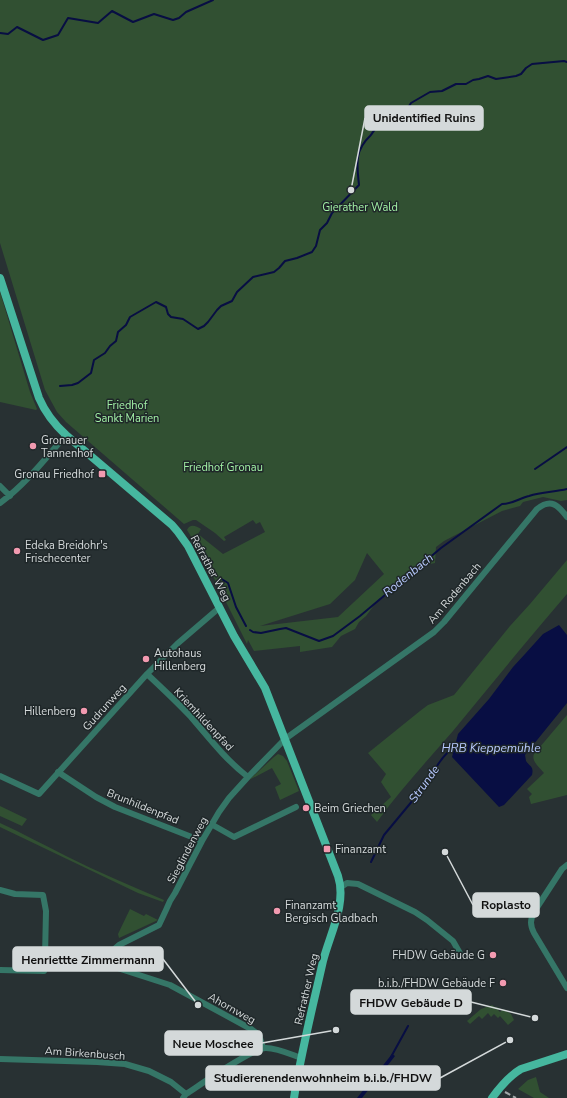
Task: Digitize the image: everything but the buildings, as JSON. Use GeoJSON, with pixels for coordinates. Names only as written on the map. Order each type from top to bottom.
{"type":"FeatureCollection","features":[{"type":"Feature","properties":{"kind":"main road","name":"Refrather Weg"},"geometry":{"type":"LineString","coordinates":[[0,278],[39,398],[53,422],[66,435],[176,529],[188,546],[234,636],[265,688],[338,876],[341,887],[338,911],[324,959],[301,1058],[294,1098]]}},
{"type":"Feature","properties":{"kind":"main road"},"geometry":{"type":"LineString","coordinates":[[493,1097],[512,1075],[521,1069],[567,1054]]}},
{"type":"Feature","properties":{"kind":"street"},"geometry":{"type":"LineString","coordinates":[[0,503],[10,496],[29,478],[66,435]]}},
{"type":"Feature","properties":{"kind":"street"},"geometry":{"type":"LineString","coordinates":[[0,486],[10,496]]}},
{"type":"Feature","properties":{"kind":"street","name":"Am Rodenbach"},"geometry":{"type":"LineString","coordinates":[[285,740],[434,632],[444,622],[537,509],[544,504],[553,504],[560,508],[567,517]]}},
{"type":"Feature","properties":{"kind":"street","name":"Gudrunweg"},"geometry":{"type":"LineString","coordinates":[[0,776],[39,794],[147,674],[177,644],[219,608]]}},
{"type":"Feature","properties":{"kind":"street","name":"Kriemhildenpfad"},"geometry":{"type":"LineString","coordinates":[[147,674],[190,717],[236,768],[248,777]]}},
{"type":"Feature","properties":{"kind":"street","name":"Sieglindenweg"},"geometry":{"type":"LineString","coordinates":[[105,964],[111,952],[119,945],[159,924],[211,824],[229,798],[285,740]]}},
{"type":"Feature","properties":{"kind":"street","name":"Brunhildenpfad"},"geometry":{"type":"LineString","coordinates":[[58,772],[96,797],[115,807],[202,841]]}},
{"type":"Feature","properties":{"kind":"street"},"geometry":{"type":"LineString","coordinates":[[211,824],[234,837],[296,807]]}},
{"type":"Feature","properties":{"kind":"street"},"geometry":{"type":"LineString","coordinates":[[567,865],[562,869],[534,912],[530,925],[567,988]]}},
{"type":"Feature","properties":{"kind":"street"},"geometry":{"type":"LineString","coordinates":[[341,887],[347,883],[358,884],[415,912],[453,941],[461,955]]}},
{"type":"Feature","properties":{"kind":"street"},"geometry":{"type":"LineString","coordinates":[[0,890],[15,894],[43,895],[46,911],[44,971],[0,970]]}},
{"type":"Feature","properties":{"kind":"street","name":"Ahornweg"},"geometry":{"type":"LineString","coordinates":[[45,957],[67,958],[105,964],[170,986],[251,1029],[259,1035],[263,1048]]}},
{"type":"Feature","properties":{"kind":"street"},"geometry":{"type":"LineString","coordinates":[[185,1096],[224,1069],[249,1054],[263,1048],[273,1049],[301,1058]]}},
{"type":"Feature","properties":{"kind":"street","name":"Am Birkenbusch"},"geometry":{"type":"LineString","coordinates":[[0,1059],[125,1064],[149,1071],[171,1082],[185,1096]]}},
{"type":"Feature","properties":{"kind":"green space","name":"Gierather Wald"},"geometry":{"type":"Polygon","coordinates":[[[0,0],[567,0],[567,500],[561,501],[543,497],[523,502],[520,506],[502,511],[444,541],[436,547],[435,563],[414,570],[396,582],[398,584],[378,600],[366,616],[359,622],[355,629],[341,636],[332,647],[300,652],[300,646],[254,651],[248,640],[247,644],[202,554],[187,530],[190,526],[195,526],[201,529],[198,534],[223,554],[265,532],[260,522],[256,524],[253,520],[224,537],[226,540],[224,541],[196,520],[184,524],[66,422],[57,412],[45,390],[0,243],[0,0]],[[367,553],[355,580],[330,604],[260,626],[338,617],[384,574],[367,553]]]}},
{"type":"Feature","properties":{"kind":"green space"},"geometry":{"type":"Polygon","coordinates":[[[0,292],[30,392],[37,409],[36,410],[0,402],[0,292]]]}},
{"type":"Feature","properties":{"kind":"green space"},"geometry":{"type":"Polygon","coordinates":[[[567,560],[567,594],[453,731],[404,787],[377,822],[371,815],[391,797],[381,782],[386,774],[368,753],[428,705],[454,695],[510,626],[567,560]]]}},
{"type":"Feature","properties":{"kind":"green space"},"geometry":{"type":"Polygon","coordinates":[[[567,715],[567,795],[531,804],[529,797],[532,794],[527,789],[544,773],[535,762],[533,757],[534,754],[567,715]]]}},
{"type":"Feature","properties":{"kind":"green space"},"geometry":{"type":"Polygon","coordinates":[[[278,754],[283,756],[287,761],[299,791],[280,800],[275,787],[281,784],[272,768],[249,780],[278,754]]]}},
{"type":"Feature","properties":{"kind":"green space"},"geometry":{"type":"Polygon","coordinates":[[[0,806],[27,819],[22,826],[0,816],[0,806]]]}},
{"type":"Feature","properties":{"kind":"green space"},"geometry":{"type":"Polygon","coordinates":[[[0,823],[90,868],[164,900],[163,902],[138,893],[0,827],[0,823]]]}},
{"type":"Feature","properties":{"kind":"green space"},"geometry":{"type":"Polygon","coordinates":[[[130,909],[144,916],[146,914],[158,920],[119,938],[118,934],[130,909]]]}},
{"type":"Feature","properties":{"kind":"green space"},"geometry":{"type":"Polygon","coordinates":[[[492,1005],[500,1008],[498,1010],[500,1012],[503,1009],[511,1014],[514,1020],[508,1025],[500,1016],[498,1018],[494,1014],[491,1017],[488,1013],[482,1019],[479,1016],[470,1024],[467,1021],[481,1009],[492,1005]]]}},
{"type":"Feature","properties":{"kind":"green space"},"geometry":{"type":"Polygon","coordinates":[[[536,1077],[540,1092],[549,1098],[534,1098],[518,1089],[528,1080],[536,1077]]]}},
{"type":"Feature","properties":{"kind":"water","name":"HRB Kieppemühle"},"geometry":{"type":"Polygon","coordinates":[[[559,625],[567,635],[567,703],[525,755],[526,761],[532,768],[532,775],[504,805],[499,807],[452,757],[458,734],[489,699],[513,667],[543,634],[559,625]]]}},
{"type":"Feature","properties":{"kind":"water"},"geometry":{"type":"Polygon","coordinates":[[[392,1054],[395,1056],[362,1098],[357,1098],[392,1054]]]}},
{"type":"Feature","properties":{"kind":"waterway"},"geometry":{"type":"LineString","coordinates":[[0,33],[8,34],[17,27],[43,40],[58,35],[68,18],[98,23],[112,11],[133,22],[154,14],[173,20],[179,18],[186,12],[213,0]]}},
{"type":"Feature","properties":{"kind":"waterway"},"geometry":{"type":"LineString","coordinates":[[406,111],[411,103],[430,92],[442,91],[456,84],[466,84],[473,80],[488,76],[496,79],[516,76],[521,74],[532,64],[567,62]]}},
{"type":"Feature","properties":{"kind":"waterway"},"geometry":{"type":"LineString","coordinates":[[60,386],[78,383],[91,373],[94,360],[105,353],[116,341],[118,332],[126,325],[130,317],[156,302],[166,307],[168,314],[171,317],[183,319],[198,329],[204,326],[221,306],[232,301],[237,292],[253,277],[274,272],[285,261],[312,252],[316,246],[320,230],[327,223],[332,213],[359,185],[357,165],[361,147],[376,128],[390,125],[398,115]]}},
{"type":"Feature","properties":{"kind":"waterway"},"geometry":{"type":"LineString","coordinates":[[535,469],[567,447]]}},
{"type":"Feature","properties":{"kind":"waterway","name":"Rodenbach"},"geometry":{"type":"LineString","coordinates":[[250,630],[261,633],[286,628],[319,641],[333,636],[360,616],[441,548],[502,504],[510,503],[534,495],[567,489]]}},
{"type":"Feature","properties":{"kind":"waterway","name":"Rodenbach"},"geometry":{"type":"LineString","coordinates":[[220,578],[228,583],[236,607],[246,626]]}},
{"type":"Feature","properties":{"kind":"waterway","name":"Strunde"},"geometry":{"type":"LineString","coordinates":[[371,862],[384,835],[433,776],[441,759],[449,751],[455,753]]}},
{"type":"Feature","properties":{"kind":"waterway","name":"Strunde"},"geometry":{"type":"LineString","coordinates":[[391,1057],[408,1026]]}},
{"type":"Feature","properties":{"kind":"railway"},"geometry":{"type":"LineString","coordinates":[[505,1092],[516,1098]]}},
{"type":"Feature","properties":{"kind":"place","name":"Unidentified Ruins"},"geometry":{"type":"Point","coordinates":[351,190]}},
{"type":"Feature","properties":{"kind":"place","name":"Gronauer Tannenhof"},"geometry":{"type":"Point","coordinates":[33,446]}},
{"type":"Feature","properties":{"kind":"place","name":"Gronau Friedhof"},"geometry":{"type":"Point","coordinates":[102,474]}},
{"type":"Feature","properties":{"kind":"place","name":"Edeka Breidohr's Frischecenter"},"geometry":{"type":"Point","coordinates":[17,551]}},
{"type":"Feature","properties":{"kind":"place","name":"Autohaus Hillenberg"},"geometry":{"type":"Point","coordinates":[146,659]}},
{"type":"Feature","properties":{"kind":"place","name":"Hillenberg"},"geometry":{"type":"Point","coordinates":[84,711]}},
{"type":"Feature","properties":{"kind":"place","name":"Beim Griechen"},"geometry":{"type":"Point","coordinates":[306,808]}},
{"type":"Feature","properties":{"kind":"place","name":"Finanzamt"},"geometry":{"type":"Point","coordinates":[327,849]}},
{"type":"Feature","properties":{"kind":"place","name":"Roplasto"},"geometry":{"type":"Point","coordinates":[445,852]}},
{"type":"Feature","properties":{"kind":"place","name":"Finanzamt Bergisch Gladbach"},"geometry":{"type":"Point","coordinates":[277,911]}},
{"type":"Feature","properties":{"kind":"place","name":"FHDW Gebäude G"},"geometry":{"type":"Point","coordinates":[493,955]}},
{"type":"Feature","properties":{"kind":"place","name":"b.i.b./FHDW Gebäude F"},"geometry":{"type":"Point","coordinates":[503,983]}},
{"type":"Feature","properties":{"kind":"place","name":"Henriettte Zimmermann"},"geometry":{"type":"Point","coordinates":[198,1005]}},
{"type":"Feature","properties":{"kind":"place","name":"FHDW Gebäude D"},"geometry":{"type":"Point","coordinates":[535,1018]}},
{"type":"Feature","properties":{"kind":"place","name":"Neue Moschee"},"geometry":{"type":"Point","coordinates":[336,1030]}},
{"type":"Feature","properties":{"kind":"place","name":"Studierenendenwohnheim b.i.b./FHDW"},"geometry":{"type":"Point","coordinates":[510,1040]}},
{"type":"Feature","properties":{"kind":"park label","name":"Friedhof Sankt Marien"},"geometry":{"type":"Point","coordinates":[127,411]}},
{"type":"Feature","properties":{"kind":"park label","name":"Friedhof Gronau"},"geometry":{"type":"Point","coordinates":[223,467]}}]}
